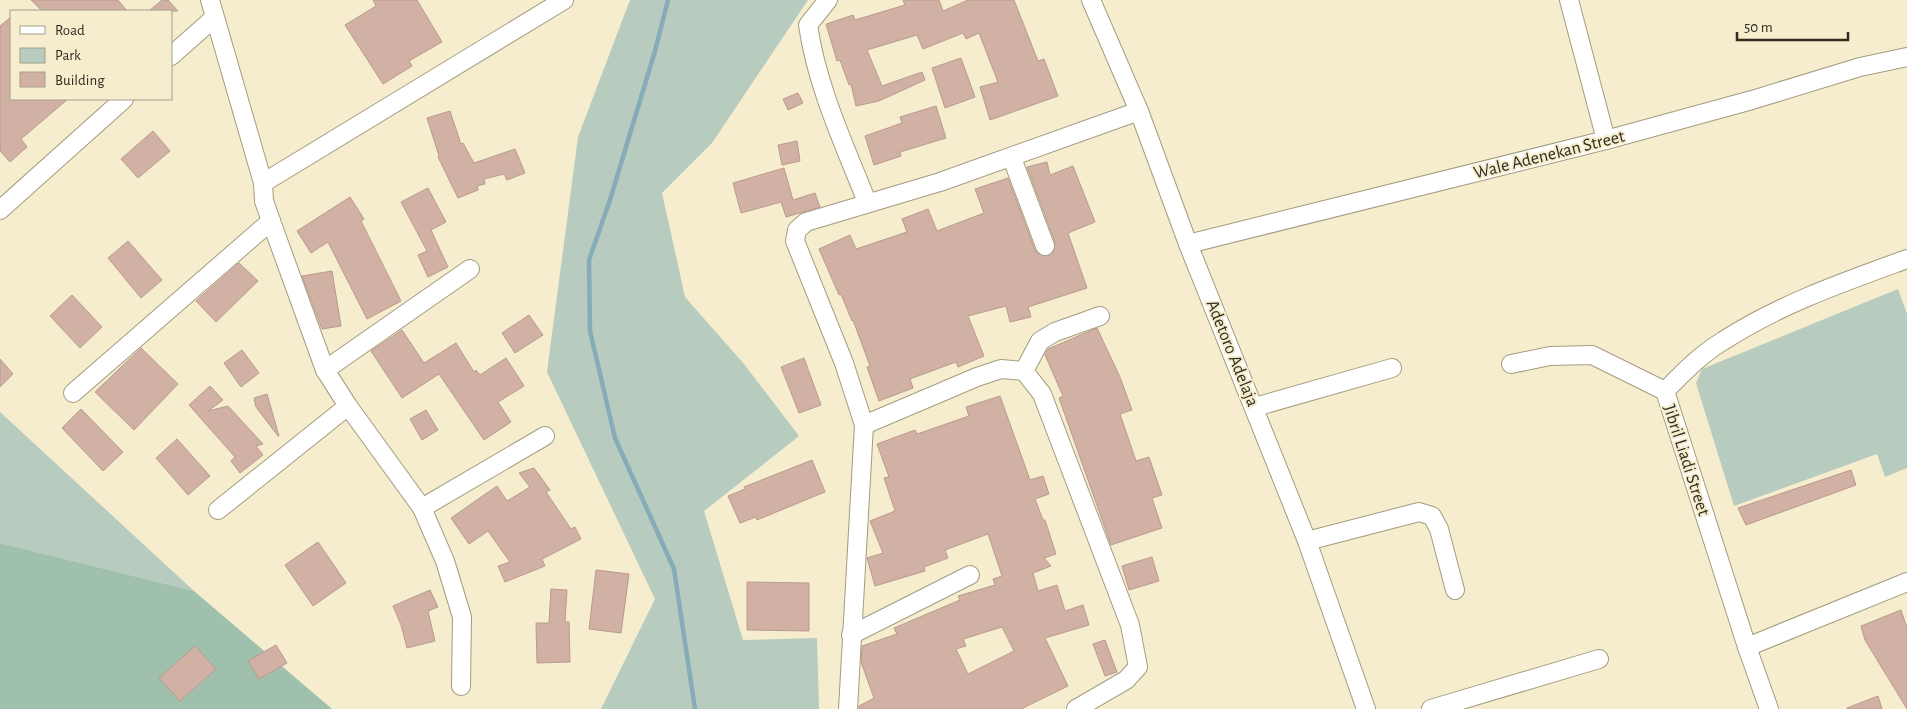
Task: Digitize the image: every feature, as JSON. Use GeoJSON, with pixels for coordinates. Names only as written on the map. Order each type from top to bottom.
{"type":"FeatureCollection","features":[{"type":"Feature","properties":{"kind":"street"},"geometry":{"type":"LineString","coordinates":[[210,0],[263,183],[264,200],[325,370],[348,406],[422,508],[445,561],[462,617],[461,686]]}},
{"type":"Feature","properties":{"kind":"street"},"geometry":{"type":"LineString","coordinates":[[263,183],[564,0]]}},
{"type":"Feature","properties":{"kind":"street"},"geometry":{"type":"LineString","coordinates":[[828,0],[808,25],[812,54],[821,86],[867,202]]}},
{"type":"Feature","properties":{"kind":"street","name":"Adetoro Adelaja"},"geometry":{"type":"LineString","coordinates":[[1092,0],[1139,111],[1188,244],[1255,407],[1307,541],[1366,709]]}},
{"type":"Feature","properties":{"kind":"street"},"geometry":{"type":"LineString","coordinates":[[1569,0],[1606,140]]}},
{"type":"Feature","properties":{"kind":"street"},"geometry":{"type":"LineString","coordinates":[[172,55],[214,18]]}},
{"type":"Feature","properties":{"kind":"street","name":"Wale Adenekan Street"},"geometry":{"type":"LineString","coordinates":[[1188,244],[1606,140],[1752,100],[1860,67],[1907,57]]}},
{"type":"Feature","properties":{"kind":"street"},"geometry":{"type":"LineString","coordinates":[[0,210],[123,100]]}},
{"type":"Feature","properties":{"kind":"street"},"geometry":{"type":"LineString","coordinates":[[848,709],[864,425],[844,363],[795,241],[797,230],[806,222],[867,202],[940,182],[1012,158],[1139,111]]}},
{"type":"Feature","properties":{"kind":"street"},"geometry":{"type":"LineString","coordinates":[[1012,158],[1045,246]]}},
{"type":"Feature","properties":{"kind":"street"},"geometry":{"type":"LineString","coordinates":[[73,393],[271,221]]}},
{"type":"Feature","properties":{"kind":"street","name":"Jibril Liadi Street"},"geometry":{"type":"LineString","coordinates":[[1769,709],[1747,647],[1665,391],[1690,366],[1721,341],[1770,314],[1834,286],[1907,258]]}},
{"type":"Feature","properties":{"kind":"street"},"geometry":{"type":"LineString","coordinates":[[325,370],[470,269]]}},
{"type":"Feature","properties":{"kind":"street"},"geometry":{"type":"LineString","coordinates":[[1024,371],[1040,341],[1055,332],[1100,316]]}},
{"type":"Feature","properties":{"kind":"street"},"geometry":{"type":"LineString","coordinates":[[1511,364],[1550,356],[1592,355],[1665,391]]}},
{"type":"Feature","properties":{"kind":"street"},"geometry":{"type":"LineString","coordinates":[[1255,407],[1392,368]]}},
{"type":"Feature","properties":{"kind":"street"},"geometry":{"type":"LineString","coordinates":[[864,425],[1001,369],[1024,371],[1042,394],[1130,626],[1138,667],[1126,680],[1076,709]]}},
{"type":"Feature","properties":{"kind":"street"},"geometry":{"type":"LineString","coordinates":[[218,510],[348,406]]}},
{"type":"Feature","properties":{"kind":"street"},"geometry":{"type":"LineString","coordinates":[[422,508],[545,436]]}},
{"type":"Feature","properties":{"kind":"street"},"geometry":{"type":"LineString","coordinates":[[1307,541],[1419,512],[1432,516],[1438,529],[1455,590]]}},
{"type":"Feature","properties":{"kind":"street"},"geometry":{"type":"LineString","coordinates":[[851,636],[970,575]]}},
{"type":"Feature","properties":{"kind":"street"},"geometry":{"type":"LineString","coordinates":[[1747,647],[1907,582]]}},
{"type":"Feature","properties":{"kind":"street"},"geometry":{"type":"LineString","coordinates":[[1431,709],[1599,659]]}},
{"type":"Feature","properties":{"kind":"green space"},"geometry":{"type":"Polygon","coordinates":[[[630,0],[808,0],[712,143],[662,193],[685,297],[744,364],[799,436],[704,511],[743,640],[817,638],[819,709],[601,709],[655,599],[547,372],[578,137],[630,0]]]}},
{"type":"Feature","properties":{"kind":"green space"},"geometry":{"type":"Polygon","coordinates":[[[1898,289],[1907,314],[1907,468],[1885,477],[1877,454],[1734,506],[1696,383],[1702,369],[1898,289]]]}},
{"type":"Feature","properties":{"kind":"green space"},"geometry":{"type":"Polygon","coordinates":[[[0,412],[194,591],[0,543],[0,412]]]}},
{"type":"Feature","properties":{"kind":"green space"},"geometry":{"type":"Polygon","coordinates":[[[0,543],[194,591],[332,709],[0,709],[0,543]]]}},
{"type":"Feature","properties":{"kind":"building"},"geometry":{"type":"Polygon","coordinates":[[[31,0],[118,0],[126,10],[41,10],[31,0]]]}},
{"type":"Feature","properties":{"kind":"building"},"geometry":{"type":"Polygon","coordinates":[[[162,0],[168,0],[178,11],[172,10],[150,10],[162,0]]]}},
{"type":"Feature","properties":{"kind":"building"},"geometry":{"type":"Polygon","coordinates":[[[373,0],[417,0],[442,42],[409,61],[412,66],[383,84],[345,25],[376,6],[373,0]]]}},
{"type":"Feature","properties":{"kind":"building"},"geometry":{"type":"Polygon","coordinates":[[[903,0],[939,0],[943,11],[968,0],[1014,0],[1038,61],[1044,59],[1058,96],[990,120],[980,87],[998,82],[979,33],[966,39],[963,33],[923,49],[917,35],[867,50],[882,86],[922,72],[925,80],[879,101],[856,106],[851,84],[849,85],[840,60],[837,61],[826,24],[853,15],[855,20],[905,5],[903,0]]]}},
{"type":"Feature","properties":{"kind":"building"},"geometry":{"type":"Polygon","coordinates":[[[10,18],[10,100],[67,100],[21,139],[27,147],[10,162],[0,151],[0,26],[10,18]]]}},
{"type":"Feature","properties":{"kind":"building"},"geometry":{"type":"Polygon","coordinates":[[[961,58],[975,97],[945,108],[932,68],[961,58]]]}},
{"type":"Feature","properties":{"kind":"building"},"geometry":{"type":"Polygon","coordinates":[[[798,93],[803,103],[788,110],[783,99],[798,93]]]}},
{"type":"Feature","properties":{"kind":"building"},"geometry":{"type":"Polygon","coordinates":[[[936,106],[946,138],[900,152],[901,156],[874,165],[865,136],[902,123],[900,117],[936,106]]]}},
{"type":"Feature","properties":{"kind":"building"},"geometry":{"type":"Polygon","coordinates":[[[450,111],[461,144],[463,143],[474,163],[515,149],[525,173],[507,180],[504,174],[484,179],[485,184],[477,186],[478,190],[458,198],[438,157],[427,118],[450,111]]]}},
{"type":"Feature","properties":{"kind":"building"},"geometry":{"type":"Polygon","coordinates":[[[153,131],[170,151],[138,178],[121,159],[153,131]]]}},
{"type":"Feature","properties":{"kind":"building"},"geometry":{"type":"Polygon","coordinates":[[[797,141],[800,161],[782,165],[778,145],[797,141]]]}},
{"type":"Feature","properties":{"kind":"building"},"geometry":{"type":"Polygon","coordinates":[[[1047,162],[1050,175],[1073,166],[1095,222],[1068,233],[1087,288],[1028,307],[1031,317],[1010,322],[1006,306],[968,316],[984,356],[958,367],[956,362],[910,379],[913,388],[879,401],[867,367],[870,366],[853,320],[841,294],[839,295],[819,249],[850,235],[856,249],[907,232],[902,219],[928,209],[937,231],[984,213],[975,189],[1008,178],[1035,250],[1039,254],[1048,256],[1053,252],[1055,242],[1027,167],[1047,162]]]}},
{"type":"Feature","properties":{"kind":"building"},"geometry":{"type":"Polygon","coordinates":[[[784,168],[793,200],[815,193],[820,207],[786,217],[781,202],[741,213],[733,183],[784,168]]]}},
{"type":"Feature","properties":{"kind":"building"},"geometry":{"type":"Polygon","coordinates":[[[428,188],[446,222],[431,230],[448,267],[428,277],[418,255],[427,251],[401,202],[428,188]]]}},
{"type":"Feature","properties":{"kind":"building"},"geometry":{"type":"Polygon","coordinates":[[[350,197],[364,219],[361,221],[401,301],[367,319],[328,242],[311,253],[297,231],[350,197]]]}},
{"type":"Feature","properties":{"kind":"building"},"geometry":{"type":"Polygon","coordinates":[[[128,241],[162,280],[141,298],[108,258],[128,241]]]}},
{"type":"Feature","properties":{"kind":"building"},"geometry":{"type":"Polygon","coordinates":[[[239,263],[258,281],[216,322],[196,301],[239,263]]]}},
{"type":"Feature","properties":{"kind":"building"},"geometry":{"type":"Polygon","coordinates":[[[332,271],[341,326],[322,329],[302,276],[332,271]]]}},
{"type":"Feature","properties":{"kind":"building"},"geometry":{"type":"Polygon","coordinates":[[[72,295],[102,327],[80,348],[50,316],[72,295]]]}},
{"type":"Feature","properties":{"kind":"building"},"geometry":{"type":"Polygon","coordinates":[[[529,315],[543,335],[515,353],[502,333],[529,315]]]}},
{"type":"Feature","properties":{"kind":"building"},"geometry":{"type":"Polygon","coordinates":[[[1097,328],[1120,377],[1132,410],[1120,414],[1136,461],[1149,457],[1162,495],[1152,498],[1162,528],[1111,545],[1059,398],[1063,396],[1045,355],[1048,349],[1097,328]]]}},
{"type":"Feature","properties":{"kind":"building"},"geometry":{"type":"Polygon","coordinates":[[[402,330],[424,363],[456,343],[474,372],[476,370],[480,375],[506,358],[524,386],[498,402],[511,422],[484,440],[439,374],[402,398],[371,351],[402,330]]]}},
{"type":"Feature","properties":{"kind":"building"},"geometry":{"type":"Polygon","coordinates":[[[141,348],[178,384],[134,430],[95,392],[141,348]]]}},
{"type":"Feature","properties":{"kind":"building"},"geometry":{"type":"Polygon","coordinates":[[[242,350],[259,373],[241,387],[224,363],[242,350]]]}},
{"type":"Feature","properties":{"kind":"building"},"geometry":{"type":"Polygon","coordinates":[[[804,358],[821,405],[799,413],[781,367],[804,358]]]}},
{"type":"Feature","properties":{"kind":"building"},"geometry":{"type":"Polygon","coordinates":[[[0,359],[13,374],[0,387],[0,359]]]}},
{"type":"Feature","properties":{"kind":"building"},"geometry":{"type":"Polygon","coordinates":[[[210,386],[223,400],[208,411],[228,406],[263,444],[256,446],[263,455],[240,473],[231,461],[235,457],[189,405],[210,386]]]}},
{"type":"Feature","properties":{"kind":"building"},"geometry":{"type":"Polygon","coordinates":[[[267,394],[279,436],[256,407],[254,398],[267,394]]]}},
{"type":"Feature","properties":{"kind":"building"},"geometry":{"type":"Polygon","coordinates":[[[1000,396],[1030,480],[1043,476],[1049,494],[1035,499],[1043,520],[1045,520],[1056,554],[1044,558],[1051,566],[1033,573],[1038,591],[1057,585],[1065,611],[1083,605],[1089,625],[1045,638],[1068,686],[1021,709],[859,709],[859,706],[874,698],[861,662],[862,646],[897,634],[894,628],[960,600],[958,596],[995,585],[993,579],[1002,576],[988,534],[945,550],[948,558],[924,567],[925,571],[875,586],[867,558],[883,553],[870,521],[895,511],[884,478],[889,477],[877,444],[915,430],[917,434],[969,416],[966,407],[1000,396]],[[1002,627],[963,639],[966,646],[956,649],[968,674],[1014,651],[1002,627]]]}},
{"type":"Feature","properties":{"kind":"building"},"geometry":{"type":"Polygon","coordinates":[[[81,409],[123,452],[103,471],[62,428],[81,409]]]}},
{"type":"Feature","properties":{"kind":"building"},"geometry":{"type":"Polygon","coordinates":[[[426,410],[438,430],[422,440],[410,419],[426,410]]]}},
{"type":"Feature","properties":{"kind":"building"},"geometry":{"type":"Polygon","coordinates":[[[177,439],[210,476],[188,495],[156,458],[177,439]]]}},
{"type":"Feature","properties":{"kind":"building"},"geometry":{"type":"Polygon","coordinates":[[[812,460],[825,492],[757,520],[756,517],[740,523],[728,496],[745,489],[744,487],[812,460]]]}},
{"type":"Feature","properties":{"kind":"building"},"geometry":{"type":"Polygon","coordinates":[[[534,468],[550,490],[546,492],[571,529],[575,527],[581,539],[542,559],[545,566],[505,582],[498,566],[510,562],[488,531],[469,544],[451,518],[497,486],[507,501],[530,487],[519,473],[534,468]]]}},
{"type":"Feature","properties":{"kind":"building"},"geometry":{"type":"Polygon","coordinates":[[[1851,470],[1856,485],[1746,525],[1738,508],[1851,470]]]}},
{"type":"Feature","properties":{"kind":"building"},"geometry":{"type":"Polygon","coordinates":[[[318,542],[346,583],[313,606],[285,565],[318,542]]]}},
{"type":"Feature","properties":{"kind":"building"},"geometry":{"type":"Polygon","coordinates":[[[1152,557],[1159,581],[1129,590],[1122,566],[1152,557]]]}},
{"type":"Feature","properties":{"kind":"building"},"geometry":{"type":"Polygon","coordinates":[[[596,570],[629,574],[621,633],[589,629],[596,570]]]}},
{"type":"Feature","properties":{"kind":"building"},"geometry":{"type":"Polygon","coordinates":[[[747,582],[809,583],[809,631],[747,630],[747,582]]]}},
{"type":"Feature","properties":{"kind":"building"},"geometry":{"type":"Polygon","coordinates":[[[551,589],[567,590],[565,622],[569,622],[570,662],[537,663],[536,623],[549,623],[551,589]]]}},
{"type":"Feature","properties":{"kind":"building"},"geometry":{"type":"Polygon","coordinates":[[[430,590],[438,607],[428,611],[435,641],[407,648],[401,625],[393,606],[430,590]]]}},
{"type":"Feature","properties":{"kind":"building"},"geometry":{"type":"Polygon","coordinates":[[[1901,610],[1907,628],[1907,709],[1865,640],[1861,626],[1901,610]]]}},
{"type":"Feature","properties":{"kind":"building"},"geometry":{"type":"Polygon","coordinates":[[[1105,640],[1117,672],[1105,676],[1093,644],[1105,640]]]}},
{"type":"Feature","properties":{"kind":"building"},"geometry":{"type":"Polygon","coordinates":[[[276,645],[287,663],[259,679],[248,661],[276,645]]]}},
{"type":"Feature","properties":{"kind":"building"},"geometry":{"type":"Polygon","coordinates":[[[195,646],[216,669],[180,701],[159,678],[195,646]]]}},
{"type":"Feature","properties":{"kind":"building"},"geometry":{"type":"Polygon","coordinates":[[[1878,696],[1882,709],[1847,709],[1847,708],[1878,696]]]}},
{"type":"Feature","properties":{"kind":"waterway"},"geometry":{"type":"LineString","coordinates":[[668,0],[655,51],[610,200],[589,260],[590,331],[615,438],[674,569],[695,709]]}}]}
